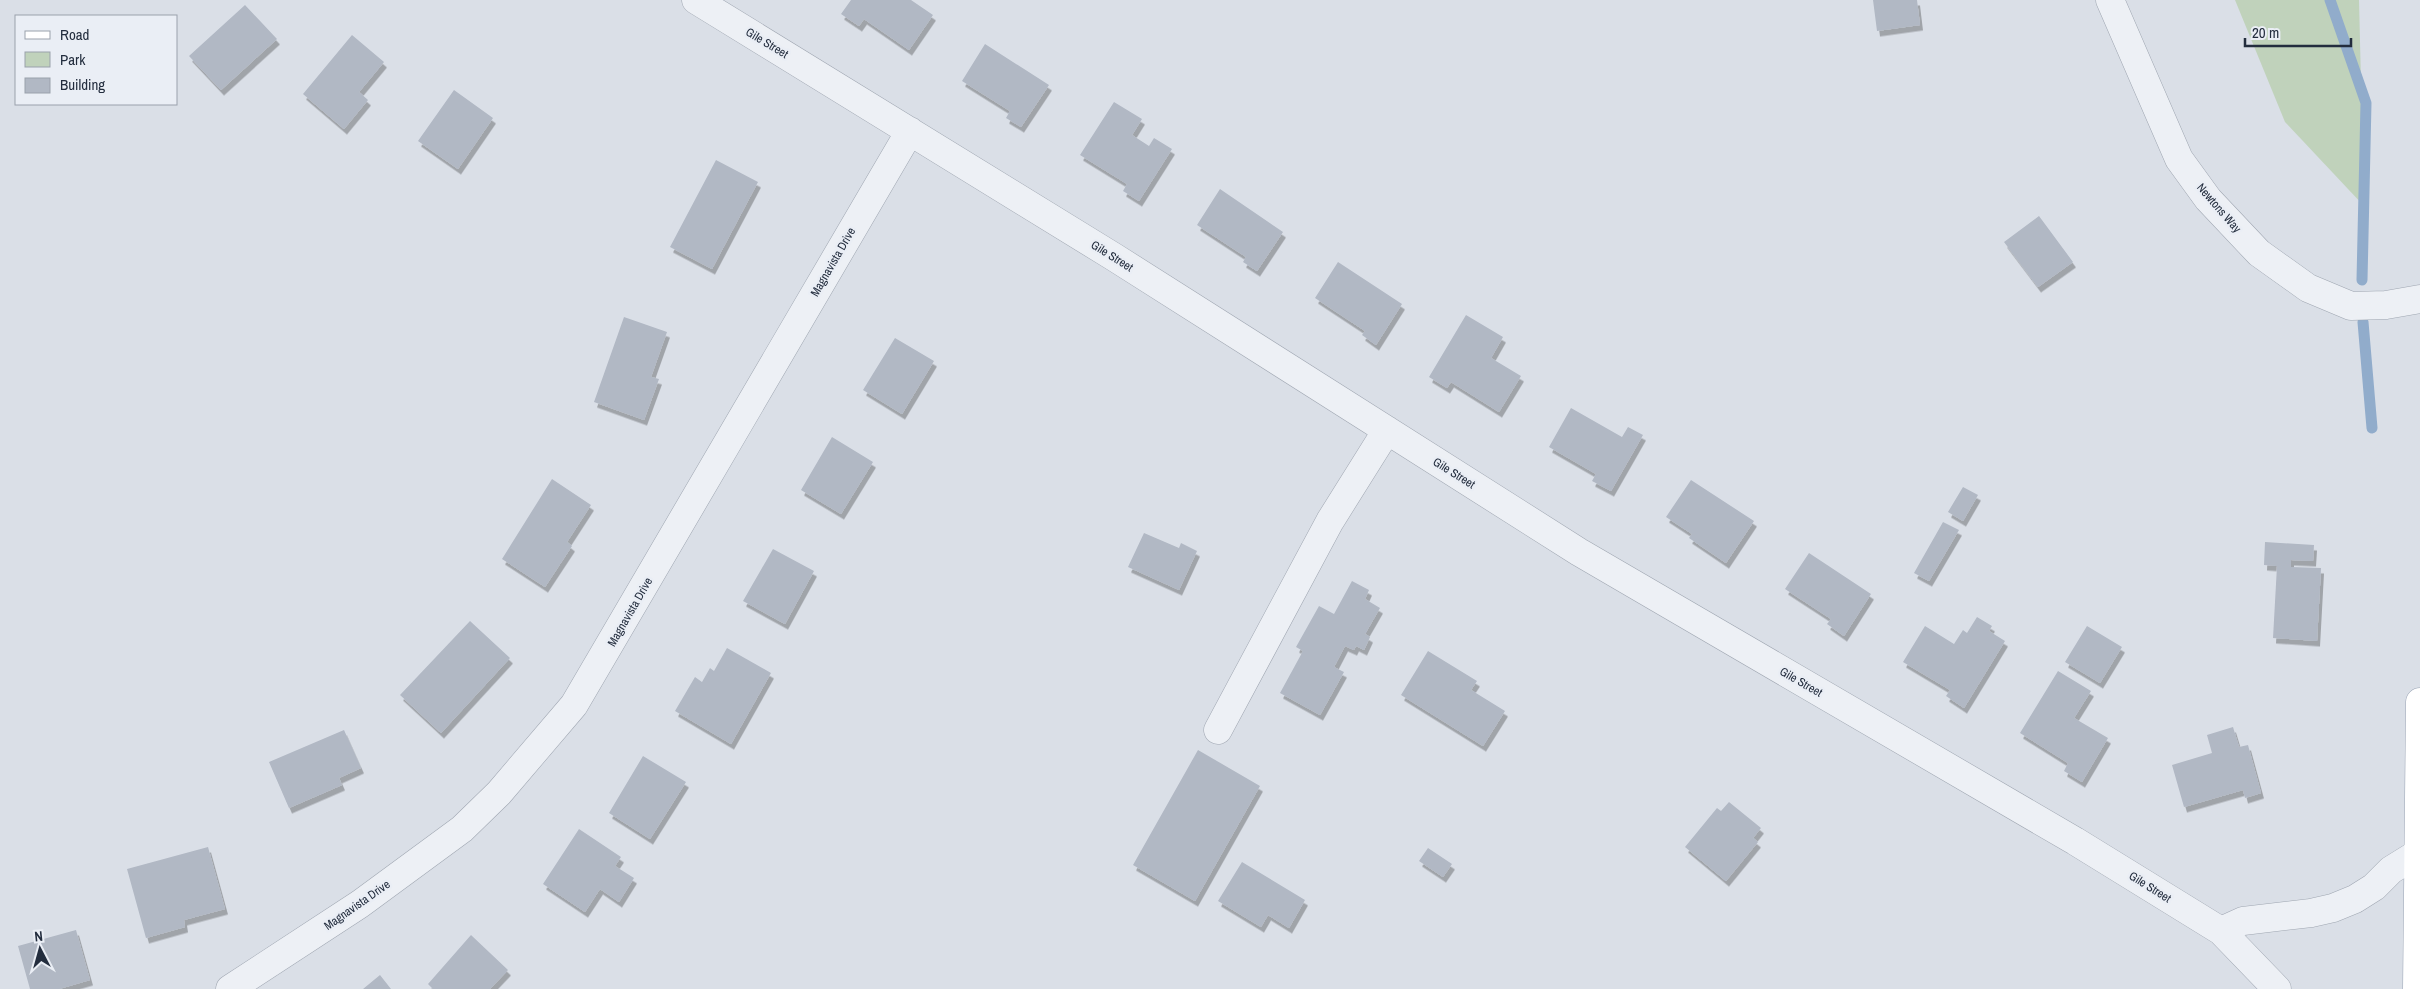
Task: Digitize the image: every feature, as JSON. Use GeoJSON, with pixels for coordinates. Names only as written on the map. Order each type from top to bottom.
{"type":"FeatureCollection","features":[{"type":"Feature","properties":{"kind":"main road"},"geometry":{"type":"LineString","coordinates":[[2417,989],[2420,702]]}},
{"type":"Feature","properties":{"kind":"street","name":"Gile Street"},"geometry":{"type":"LineString","coordinates":[[696,0],[910,131],[1579,552],[2075,841],[2221,931],[2278,989]]}},
{"type":"Feature","properties":{"kind":"street","name":"Newtons Way"},"geometry":{"type":"LineString","coordinates":[[2110,0],[2179,159],[2208,199],[2260,253],[2308,288],[2351,306],[2420,300]]}},
{"type":"Feature","properties":{"kind":"street","name":"Magnavista Drive"},"geometry":{"type":"LineString","coordinates":[[230,989],[360,904],[462,829],[500,793],[574,705],[910,131]]}},
{"type":"Feature","properties":{"kind":"street"},"geometry":{"type":"LineString","coordinates":[[1218,730],[1330,521],[1387,430]]}},
{"type":"Feature","properties":{"kind":"street"},"geometry":{"type":"LineString","coordinates":[[2221,931],[2243,922],[2311,913],[2333,908],[2355,899],[2374,887],[2392,870],[2419,854]]}},
{"type":"Feature","properties":{"kind":"green space"},"geometry":{"type":"Polygon","coordinates":[[[2235,0],[2359,0],[2364,206],[2285,122],[2235,0]]]}},
{"type":"Feature","properties":{"kind":"building"},"geometry":{"type":"Polygon","coordinates":[[[851,0],[911,0],[933,15],[909,50],[864,19],[859,26],[841,14],[851,0]]]}},
{"type":"Feature","properties":{"kind":"building"},"geometry":{"type":"Polygon","coordinates":[[[1873,0],[1917,0],[1920,25],[1877,31],[1873,0]]]}},
{"type":"Feature","properties":{"kind":"building"},"geometry":{"type":"Polygon","coordinates":[[[245,5],[277,39],[221,90],[189,56],[245,5]]]}},
{"type":"Feature","properties":{"kind":"building"},"geometry":{"type":"Polygon","coordinates":[[[352,35],[384,62],[359,92],[368,100],[344,129],[303,94],[352,35]]]}},
{"type":"Feature","properties":{"kind":"building"},"geometry":{"type":"Polygon","coordinates":[[[985,44],[1049,85],[1021,127],[1006,118],[1010,111],[962,81],[985,44]]]}},
{"type":"Feature","properties":{"kind":"building"},"geometry":{"type":"Polygon","coordinates":[[[454,90],[493,118],[458,169],[418,141],[454,90]]]}},
{"type":"Feature","properties":{"kind":"building"},"geometry":{"type":"Polygon","coordinates":[[[1114,102],[1142,119],[1132,135],[1149,146],[1154,138],[1172,149],[1139,201],[1123,191],[1127,184],[1080,155],[1114,102]]]}},
{"type":"Feature","properties":{"kind":"building"},"geometry":{"type":"Polygon","coordinates":[[[716,160],[758,182],[712,269],[670,247],[716,160]]]}},
{"type":"Feature","properties":{"kind":"building"},"geometry":{"type":"Polygon","coordinates":[[[1220,189],[1283,232],[1257,271],[1243,262],[1246,257],[1197,225],[1220,189]]]}},
{"type":"Feature","properties":{"kind":"building"},"geometry":{"type":"Polygon","coordinates":[[[2039,216],[2073,262],[2038,287],[2004,242],[2039,216]]]}},
{"type":"Feature","properties":{"kind":"building"},"geometry":{"type":"Polygon","coordinates":[[[1338,262],[1402,304],[1376,345],[1362,335],[1365,331],[1315,298],[1338,262]]]}},
{"type":"Feature","properties":{"kind":"building"},"geometry":{"type":"Polygon","coordinates":[[[1466,315],[1503,337],[1491,358],[1521,376],[1499,412],[1451,382],[1447,388],[1429,377],[1466,315]]]}},
{"type":"Feature","properties":{"kind":"building"},"geometry":{"type":"Polygon","coordinates":[[[624,317],[667,332],[651,377],[659,379],[644,420],[594,402],[624,317]]]}},
{"type":"Feature","properties":{"kind":"building"},"geometry":{"type":"Polygon","coordinates":[[[895,338],[934,361],[902,414],[863,390],[895,338]]]}},
{"type":"Feature","properties":{"kind":"building"},"geometry":{"type":"Polygon","coordinates":[[[1571,408],[1622,437],[1628,427],[1643,435],[1611,491],[1592,481],[1596,474],[1549,447],[1571,408]]]}},
{"type":"Feature","properties":{"kind":"building"},"geometry":{"type":"Polygon","coordinates":[[[832,437],[873,462],[841,514],[801,490],[832,437]]]}},
{"type":"Feature","properties":{"kind":"building"},"geometry":{"type":"Polygon","coordinates":[[[552,479],[591,505],[567,542],[572,546],[545,587],[502,559],[552,479]]]}},
{"type":"Feature","properties":{"kind":"building"},"geometry":{"type":"Polygon","coordinates":[[[1691,480],[1754,521],[1726,563],[1689,538],[1692,534],[1666,517],[1691,480]]]}},
{"type":"Feature","properties":{"kind":"building"},"geometry":{"type":"Polygon","coordinates":[[[1963,487],[1978,495],[1963,521],[1948,512],[1963,487]]]}},
{"type":"Feature","properties":{"kind":"building"},"geometry":{"type":"Polygon","coordinates":[[[1943,522],[1959,530],[1929,581],[1914,573],[1943,522]]]}},
{"type":"Feature","properties":{"kind":"building"},"geometry":{"type":"Polygon","coordinates":[[[1144,533],[1179,548],[1181,543],[1197,551],[1179,590],[1128,567],[1144,533]]]}},
{"type":"Feature","properties":{"kind":"building"},"geometry":{"type":"Polygon","coordinates":[[[2265,542],[2314,545],[2313,561],[2291,560],[2291,567],[2321,568],[2317,641],[2273,638],[2277,566],[2264,565],[2265,542]]]}},
{"type":"Feature","properties":{"kind":"building"},"geometry":{"type":"Polygon","coordinates":[[[773,549],[814,571],[785,624],[743,601],[773,549]]]}},
{"type":"Feature","properties":{"kind":"building"},"geometry":{"type":"Polygon","coordinates":[[[1809,553],[1871,594],[1844,636],[1827,624],[1831,619],[1785,589],[1809,553]]]}},
{"type":"Feature","properties":{"kind":"building"},"geometry":{"type":"Polygon","coordinates":[[[1352,581],[1369,590],[1365,599],[1380,608],[1365,634],[1370,637],[1364,650],[1356,646],[1354,650],[1345,646],[1334,667],[1344,672],[1320,715],[1280,693],[1303,651],[1296,647],[1319,606],[1334,614],[1352,581]]]}},
{"type":"Feature","properties":{"kind":"building"},"geometry":{"type":"Polygon","coordinates":[[[1977,617],[1992,626],[1989,631],[2005,641],[1964,708],[1946,696],[1950,690],[1903,662],[1925,626],[1954,644],[1963,630],[1967,633],[1977,617]]]}},
{"type":"Feature","properties":{"kind":"building"},"geometry":{"type":"Polygon","coordinates":[[[470,621],[510,658],[441,733],[400,695],[470,621]]]}},
{"type":"Feature","properties":{"kind":"building"},"geometry":{"type":"Polygon","coordinates":[[[2087,626],[2122,647],[2100,683],[2065,662],[2087,626]]]}},
{"type":"Feature","properties":{"kind":"building"},"geometry":{"type":"Polygon","coordinates":[[[727,648],[771,673],[731,744],[675,711],[695,677],[702,682],[710,668],[714,671],[727,648]]]}},
{"type":"Feature","properties":{"kind":"building"},"geometry":{"type":"Polygon","coordinates":[[[1428,651],[1477,681],[1471,690],[1505,711],[1483,746],[1401,695],[1428,651]]]}},
{"type":"Feature","properties":{"kind":"building"},"geometry":{"type":"Polygon","coordinates":[[[2058,671],[2091,691],[2074,718],[2108,738],[2082,782],[2064,771],[2068,763],[2020,733],[2058,671]]]}},
{"type":"Feature","properties":{"kind":"building"},"geometry":{"type":"Polygon","coordinates":[[[2233,727],[2239,747],[2248,745],[2261,793],[2245,798],[2243,790],[2184,807],[2172,765],[2212,753],[2207,735],[2233,727]]]}},
{"type":"Feature","properties":{"kind":"building"},"geometry":{"type":"Polygon","coordinates":[[[344,730],[361,768],[339,778],[342,785],[289,808],[269,762],[344,730]]]}},
{"type":"Feature","properties":{"kind":"building"},"geometry":{"type":"Polygon","coordinates":[[[1198,750],[1260,786],[1195,901],[1133,865],[1198,750]]]}},
{"type":"Feature","properties":{"kind":"building"},"geometry":{"type":"Polygon","coordinates":[[[643,756],[686,782],[650,839],[609,813],[643,756]]]}},
{"type":"Feature","properties":{"kind":"building"},"geometry":{"type":"Polygon","coordinates":[[[1729,802],[1761,828],[1753,838],[1758,842],[1726,881],[1685,847],[1717,808],[1721,811],[1729,802]]]}},
{"type":"Feature","properties":{"kind":"building"},"geometry":{"type":"Polygon","coordinates":[[[579,829],[621,857],[615,866],[634,878],[619,902],[600,889],[585,912],[543,884],[579,829]]]}},
{"type":"Feature","properties":{"kind":"building"},"geometry":{"type":"Polygon","coordinates":[[[208,847],[225,909],[184,920],[185,927],[146,938],[127,869],[208,847]]]}},
{"type":"Feature","properties":{"kind":"building"},"geometry":{"type":"Polygon","coordinates":[[[1428,848],[1452,864],[1443,877],[1419,861],[1428,848]]]}},
{"type":"Feature","properties":{"kind":"building"},"geometry":{"type":"Polygon","coordinates":[[[1242,862],[1305,900],[1289,928],[1268,915],[1261,927],[1218,901],[1242,862]]]}},
{"type":"Feature","properties":{"kind":"building"},"geometry":{"type":"Polygon","coordinates":[[[76,930],[90,980],[59,989],[30,989],[18,946],[76,930]]]}},
{"type":"Feature","properties":{"kind":"building"},"geometry":{"type":"Polygon","coordinates":[[[471,935],[508,970],[490,989],[433,989],[428,984],[471,935]]]}},
{"type":"Feature","properties":{"kind":"building"},"geometry":{"type":"Polygon","coordinates":[[[380,975],[391,989],[363,989],[380,975]]]}},
{"type":"Feature","properties":{"kind":"waterway"},"geometry":{"type":"LineString","coordinates":[[2330,0],[2366,103],[2362,280]]}},
{"type":"Feature","properties":{"kind":"waterway"},"geometry":{"type":"LineString","coordinates":[[2363,322],[2372,428]]}}]}
